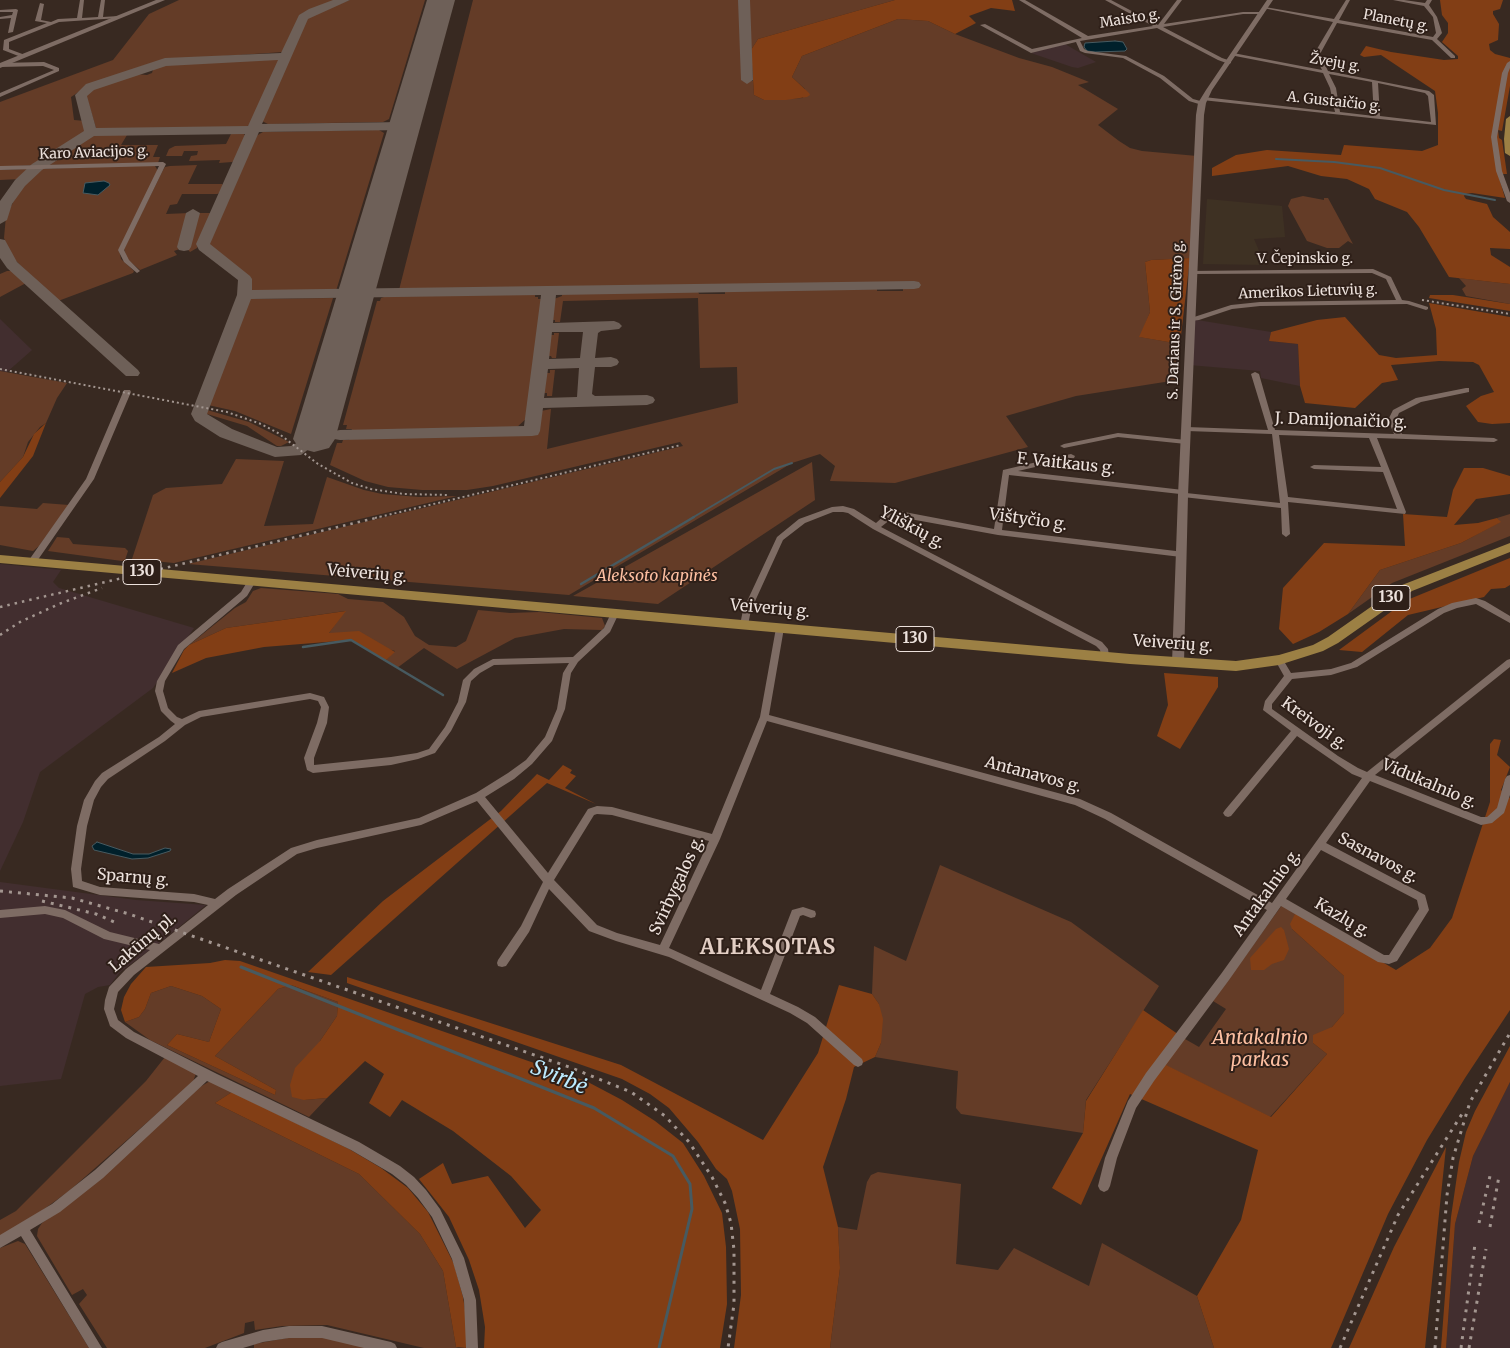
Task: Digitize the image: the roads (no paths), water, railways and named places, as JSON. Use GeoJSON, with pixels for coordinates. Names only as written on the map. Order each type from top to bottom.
{"type":"FeatureCollection","features":[{"type":"Feature","properties":{"kind":"main road"},"geometry":{"type":"LineString","coordinates":[[1,65],[162,0]]}},
{"type":"Feature","properties":{"kind":"main road"},"geometry":{"type":"LineString","coordinates":[[1510,119],[1508,139],[1510,153]]}},
{"type":"Feature","properties":{"kind":"main road","name":"Veiverių g."},"geometry":{"type":"LineString","coordinates":[[0,559],[1178,663],[1236,666],[1280,660],[1311,650],[1333,640],[1407,588],[1509,548]]}},
{"type":"Feature","properties":{"kind":"street"},"geometry":{"type":"LineString","coordinates":[[78,19],[82,0]]}},
{"type":"Feature","properties":{"kind":"street"},"geometry":{"type":"LineString","coordinates":[[100,17],[104,0]]}},
{"type":"Feature","properties":{"kind":"street"},"geometry":{"type":"LineString","coordinates":[[1020,0],[1087,38]]}},
{"type":"Feature","properties":{"kind":"street","name":"Žvejų g."},"geometry":{"type":"LineString","coordinates":[[1107,0],[1220,59],[1231,58],[1375,81],[1418,90],[1431,95]]}},
{"type":"Feature","properties":{"kind":"street"},"geometry":{"type":"LineString","coordinates":[[1159,26],[1180,0]]}},
{"type":"Feature","properties":{"kind":"street","name":"S. Dariaus ir S. Girėno g."},"geometry":{"type":"LineString","coordinates":[[1178,663],[1180,554],[1200,115],[1203,101],[1270,0]]}},
{"type":"Feature","properties":{"kind":"street"},"geometry":{"type":"LineString","coordinates":[[1338,114],[1333,88],[1317,54],[1348,0]]}},
{"type":"Feature","properties":{"kind":"street"},"geometry":{"type":"LineString","coordinates":[[1395,0],[1426,5],[1435,17],[1438,26],[1439,33],[1434,39],[1453,57]]}},
{"type":"Feature","properties":{"kind":"street"},"geometry":{"type":"LineString","coordinates":[[1426,5],[1430,0]]}},
{"type":"Feature","properties":{"kind":"street"},"geometry":{"type":"LineString","coordinates":[[42,4],[38,21],[119,16]]}},
{"type":"Feature","properties":{"kind":"street"},"geometry":{"type":"LineString","coordinates":[[0,11],[16,10],[8,32],[34,30]]}},
{"type":"Feature","properties":{"kind":"street","name":"Maisto g."},"geometry":{"type":"LineString","coordinates":[[983,25],[1027,50],[1033,51],[1087,38],[1264,10]]}},
{"type":"Feature","properties":{"kind":"street","name":"Planetų g."},"geometry":{"type":"LineString","coordinates":[[1264,10],[1434,39]]}},
{"type":"Feature","properties":{"kind":"street"},"geometry":{"type":"LineString","coordinates":[[0,18],[14,16]]}},
{"type":"Feature","properties":{"kind":"street"},"geometry":{"type":"LineString","coordinates":[[23,56],[6,50],[6,42],[58,21]]}},
{"type":"Feature","properties":{"kind":"street"},"geometry":{"type":"LineString","coordinates":[[1076,40],[1082,50],[1124,58],[1162,77],[1191,100],[1203,101]]}},
{"type":"Feature","properties":{"kind":"street"},"geometry":{"type":"LineString","coordinates":[[0,95],[57,69],[44,64],[1,65]]}},
{"type":"Feature","properties":{"kind":"street"},"geometry":{"type":"LineString","coordinates":[[1510,64],[1505,73],[1494,137],[1499,171],[1510,201]]}},
{"type":"Feature","properties":{"kind":"street"},"geometry":{"type":"LineString","coordinates":[[1375,81],[1377,118]]}},
{"type":"Feature","properties":{"kind":"street","name":"A. Gustaičio g."},"geometry":{"type":"LineString","coordinates":[[1203,101],[1434,124],[1431,95]]}},
{"type":"Feature","properties":{"kind":"street","name":"Karo Aviacijos g."},"geometry":{"type":"LineString","coordinates":[[0,168],[163,164],[121,250],[122,256],[137,270]]}},
{"type":"Feature","properties":{"kind":"street","name":"V. Čepinskio g."},"geometry":{"type":"LineString","coordinates":[[1193,272],[1373,271],[1389,278],[1400,302]]}},
{"type":"Feature","properties":{"kind":"street","name":"Amerikos Lietuvių g."},"geometry":{"type":"LineString","coordinates":[[1191,319],[1231,307],[1260,304],[1412,302],[1426,308]]}},
{"type":"Feature","properties":{"kind":"street"},"geometry":{"type":"LineString","coordinates":[[1255,374],[1273,432],[1284,503],[1286,534]]}},
{"type":"Feature","properties":{"kind":"street"},"geometry":{"type":"LineString","coordinates":[[1399,437],[1392,420],[1396,412],[1419,400],[1466,390]]}},
{"type":"Feature","properties":{"kind":"street"},"geometry":{"type":"LineString","coordinates":[[32,562],[90,479],[127,392]]}},
{"type":"Feature","properties":{"kind":"street","name":"J. Damijonaičio g."},"geometry":{"type":"LineString","coordinates":[[1187,429],[1494,440]]}},
{"type":"Feature","properties":{"kind":"street"},"geometry":{"type":"LineString","coordinates":[[1064,446],[1118,435],[1186,442]]}},
{"type":"Feature","properties":{"kind":"street"},"geometry":{"type":"LineString","coordinates":[[1284,503],[1402,512],[1372,436]]}},
{"type":"Feature","properties":{"kind":"street"},"geometry":{"type":"LineString","coordinates":[[1006,472],[1071,456]]}},
{"type":"Feature","properties":{"kind":"street"},"geometry":{"type":"LineString","coordinates":[[1314,467],[1384,470]]}},
{"type":"Feature","properties":{"kind":"street","name":"F. Vaitkaus g."},"geometry":{"type":"LineString","coordinates":[[998,532],[1006,472],[1284,503]]}},
{"type":"Feature","properties":{"kind":"street","name":"Yliškių g."},"geometry":{"type":"LineString","coordinates":[[744,624],[747,610],[753,602],[780,539],[802,521],[832,510],[843,509],[851,511],[876,527],[1099,644],[1104,649],[1105,656]]}},
{"type":"Feature","properties":{"kind":"street","name":"Vištyčio g."},"geometry":{"type":"LineString","coordinates":[[876,527],[888,517],[899,514],[998,532],[1180,554]]}},
{"type":"Feature","properties":{"kind":"street"},"geometry":{"type":"LineString","coordinates":[[182,723],[174,719],[164,709],[159,691],[161,681],[181,647],[244,594],[252,581]]}},
{"type":"Feature","properties":{"kind":"street"},"geometry":{"type":"LineString","coordinates":[[1288,676],[1331,672],[1354,664],[1441,611],[1456,605],[1476,601],[1482,602],[1510,620]]}},
{"type":"Feature","properties":{"kind":"street","name":"Lakūnų pl."},"geometry":{"type":"LineString","coordinates":[[472,1348],[470,1300],[458,1258],[436,1213],[422,1194],[396,1170],[355,1146],[130,1035],[114,1023],[110,1016],[109,1008],[114,990],[130,972],[216,904],[294,851],[317,844],[421,821],[479,796],[529,762],[549,739],[556,726],[567,673],[575,660],[607,630],[615,614]]}},
{"type":"Feature","properties":{"kind":"street","name":"Svirbygalos g."},"geometry":{"type":"LineString","coordinates":[[479,796],[548,881],[593,928],[616,937],[663,950],[715,839],[764,717],[780,628]]}},
{"type":"Feature","properties":{"kind":"street","name":"Sparnų g."},"geometry":{"type":"LineString","coordinates":[[216,904],[194,898],[88,889],[77,884],[82,826],[89,800],[104,776],[162,739],[182,723],[199,714],[226,708],[302,697],[317,697],[324,702],[324,715],[309,763],[312,769],[317,770],[398,760],[427,753],[436,747],[456,717],[467,680],[478,670],[493,662],[575,660]]}},
{"type":"Feature","properties":{"kind":"street","name":"Kreivoji g."},"geometry":{"type":"LineString","coordinates":[[1280,660],[1288,676],[1267,705],[1268,710],[1342,762],[1355,770],[1369,774]]}},
{"type":"Feature","properties":{"kind":"street","name":"Antakalnio g."},"geometry":{"type":"LineString","coordinates":[[1104,1186],[1111,1158],[1132,1105],[1150,1077],[1274,909],[1369,774],[1510,662]]}},
{"type":"Feature","properties":{"kind":"street","name":"Antanavos g."},"geometry":{"type":"LineString","coordinates":[[764,717],[1077,802],[1108,816],[1274,909]]}},
{"type":"Feature","properties":{"kind":"street"},"geometry":{"type":"LineString","coordinates":[[1228,813],[1296,731]]}},
{"type":"Feature","properties":{"kind":"street","name":"Vidukalnio g."},"geometry":{"type":"LineString","coordinates":[[1369,774],[1481,821],[1489,820],[1501,810],[1510,779]]}},
{"type":"Feature","properties":{"kind":"street"},"geometry":{"type":"LineString","coordinates":[[502,963],[525,929],[548,881],[591,812],[597,810],[612,811],[715,839]]}},
{"type":"Feature","properties":{"kind":"street","name":"Sasnavos g."},"geometry":{"type":"LineString","coordinates":[[1320,844],[1421,898],[1424,910],[1393,958],[1389,960]]}},
{"type":"Feature","properties":{"kind":"street","name":"Kazlų g."},"geometry":{"type":"LineString","coordinates":[[1280,900],[1382,959],[1389,960]]}},
{"type":"Feature","properties":{"kind":"street"},"geometry":{"type":"LineString","coordinates":[[0,914],[46,910],[65,914],[108,936],[159,948]]}},
{"type":"Feature","properties":{"kind":"street"},"geometry":{"type":"LineString","coordinates":[[764,995],[796,913],[803,911],[811,914]]}},
{"type":"Feature","properties":{"kind":"street"},"geometry":{"type":"LineString","coordinates":[[663,950],[764,995],[810,1020],[858,1062]]}},
{"type":"Feature","properties":{"kind":"street"},"geometry":{"type":"LineString","coordinates":[[0,1242],[56,1208],[98,1174],[207,1074]]}},
{"type":"Feature","properties":{"kind":"street"},"geometry":{"type":"LineString","coordinates":[[23,1229],[96,1348]]}},
{"type":"Feature","properties":{"kind":"street"},"geometry":{"type":"LineString","coordinates":[[222,1348],[263,1336],[289,1332],[322,1332],[391,1348]]}},
{"type":"Feature","properties":{"kind":"water"},"geometry":{"type":"Polygon","coordinates":[[[1123,42],[1127,49],[1125,51],[1095,52],[1087,51],[1084,47],[1085,43],[1123,42]]]}},
{"type":"Feature","properties":{"kind":"water"},"geometry":{"type":"Polygon","coordinates":[[[104,181],[110,185],[98,195],[83,193],[85,183],[104,181]]]}},
{"type":"Feature","properties":{"kind":"water"},"geometry":{"type":"Polygon","coordinates":[[[97,842],[133,854],[149,854],[165,848],[171,849],[148,858],[132,859],[94,850],[92,846],[97,842]]]}},
{"type":"Feature","properties":{"kind":"waterway"},"geometry":{"type":"LineString","coordinates":[[1276,159],[1334,162],[1380,168],[1444,190],[1495,200]]}},
{"type":"Feature","properties":{"kind":"waterway"},"geometry":{"type":"LineString","coordinates":[[692,518],[774,469],[792,463]]}},
{"type":"Feature","properties":{"kind":"waterway"},"geometry":{"type":"LineString","coordinates":[[581,584],[694,517]]}},
{"type":"Feature","properties":{"kind":"waterway"},"geometry":{"type":"LineString","coordinates":[[303,647],[351,640],[443,695]]}},
{"type":"Feature","properties":{"kind":"waterway","name":"Svirbė"},"geometry":{"type":"LineString","coordinates":[[241,967],[594,1108],[673,1156],[690,1184],[692,1209],[659,1348]]}},
{"type":"Feature","properties":{"kind":"railway"},"geometry":{"type":"LineString","coordinates":[[1422,300],[1510,314]]}},
{"type":"Feature","properties":{"kind":"railway"},"geometry":{"type":"LineString","coordinates":[[0,369],[227,412],[261,424],[278,433],[318,464],[352,483],[371,489],[404,494],[448,495]]}},
{"type":"Feature","properties":{"kind":"railway"},"geometry":{"type":"LineString","coordinates":[[375,518],[681,445]]}},
{"type":"Feature","properties":{"kind":"railway"},"geometry":{"type":"LineString","coordinates":[[0,607],[380,517]]}},
{"type":"Feature","properties":{"kind":"railway"},"geometry":{"type":"LineString","coordinates":[[0,635],[20,622],[59,604],[102,588]]}},
{"type":"Feature","properties":{"kind":"railway"},"geometry":{"type":"LineString","coordinates":[[0,891],[72,898],[129,914],[569,1067],[631,1092],[665,1116],[689,1142],[712,1177],[725,1203],[731,1223],[734,1250],[734,1304],[728,1348]]}},
{"type":"Feature","properties":{"kind":"railway"},"geometry":{"type":"LineString","coordinates":[[42,901],[96,914],[119,924]]}},
{"type":"Feature","properties":{"kind":"railway"},"geometry":{"type":"LineString","coordinates":[[1435,1348],[1447,1195],[1453,1158],[1470,1102],[1510,1033]]}},
{"type":"Feature","properties":{"kind":"railway"},"geometry":{"type":"LineString","coordinates":[[1340,1348],[1398,1215],[1462,1114]]}},
{"type":"Feature","properties":{"kind":"railway"},"geometry":{"type":"LineString","coordinates":[[1479,1223],[1490,1176]]}},
{"type":"Feature","properties":{"kind":"railway"},"geometry":{"type":"LineString","coordinates":[[1490,1227],[1499,1176]]}},
{"type":"Feature","properties":{"kind":"railway"},"geometry":{"type":"LineString","coordinates":[[1461,1348],[1475,1244]]}},
{"type":"Feature","properties":{"kind":"railway"},"geometry":{"type":"LineString","coordinates":[[1469,1348],[1486,1249]]}},
{"type":"Feature","properties":{"kind":"district","name":"ALEKSOTAS"},"geometry":{"type":"Point","coordinates":[768,948]}},
{"type":"Feature","properties":{"kind":"park label","name":"Aleksoto kapinės"},"geometry":{"type":"Point","coordinates":[657,576]}},
{"type":"Feature","properties":{"kind":"park label","name":"Antakalnio parkas"},"geometry":{"type":"Point","coordinates":[1260,1050]}}]}
